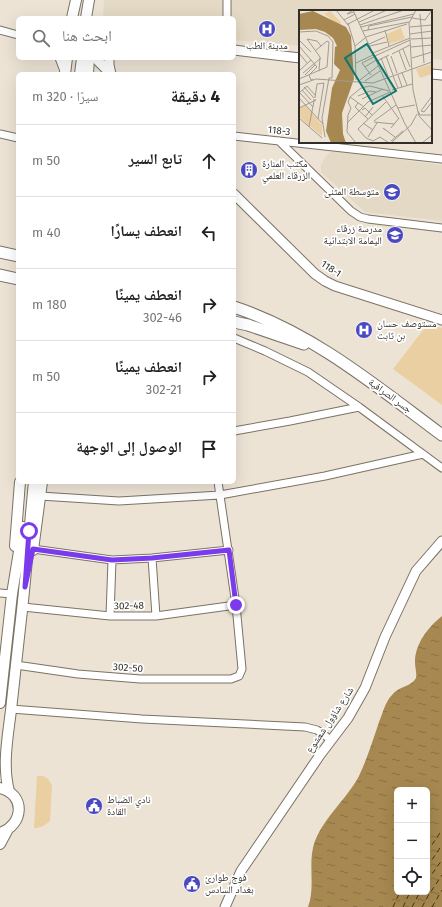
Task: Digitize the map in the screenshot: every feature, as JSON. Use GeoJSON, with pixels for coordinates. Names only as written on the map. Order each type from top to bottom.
{"type":"FeatureCollection","features":[{"type":"Feature","properties":{"kind":"main road"},"geometry":{"type":"LineString","coordinates":[[72,16],[76,0]]}},
{"type":"Feature","properties":{"kind":"main road"},"geometry":{"type":"LineString","coordinates":[[80,16],[81,0]]}},
{"type":"Feature","properties":{"kind":"main road"},"geometry":{"type":"LineString","coordinates":[[86,16],[89,0]]}},
{"type":"Feature","properties":{"kind":"main road"},"geometry":{"type":"LineString","coordinates":[[93,0],[93,16]]}},
{"type":"Feature","properties":{"kind":"main road"},"geometry":{"type":"LineString","coordinates":[[65,72],[67,60]]}},
{"type":"Feature","properties":{"kind":"main road"},"geometry":{"type":"LineString","coordinates":[[74,72],[75,60]]}},
{"type":"Feature","properties":{"kind":"main road"},"geometry":{"type":"LineString","coordinates":[[80,72],[82,60]]}},
{"type":"Feature","properties":{"kind":"main road"},"geometry":{"type":"LineString","coordinates":[[88,72],[89,60]]}},
{"type":"Feature","properties":{"kind":"main road"},"geometry":{"type":"LineString","coordinates":[[0,252],[16,256]]}},
{"type":"Feature","properties":{"kind":"main road"},"geometry":{"type":"LineString","coordinates":[[0,275],[16,279]]}},
{"type":"Feature","properties":{"kind":"main road"},"geometry":{"type":"LineString","coordinates":[[236,308],[257,314],[299,334],[337,358]]}},
{"type":"Feature","properties":{"kind":"main road"},"geometry":{"type":"LineString","coordinates":[[236,323],[293,340],[337,358]]}},
{"type":"Feature","properties":{"kind":"main road","name":"جسر الصرافية"},"geometry":{"type":"LineString","coordinates":[[337,358],[442,435]]}},
{"type":"Feature","properties":{"kind":"main road"},"geometry":{"type":"LineString","coordinates":[[13,590],[15,530],[20,484]]}},
{"type":"Feature","properties":{"kind":"main road"},"geometry":{"type":"LineString","coordinates":[[0,844],[3,832],[14,824],[18,818],[19,811],[18,803],[14,796],[4,790],[6,781],[11,709],[25,587],[28,484]]}},
{"type":"Feature","properties":{"kind":"main road"},"geometry":{"type":"LineString","coordinates":[[0,703],[2,668],[13,590],[26,530],[34,484]]}},
{"type":"Feature","properties":{"kind":"main road"},"geometry":{"type":"LineString","coordinates":[[25,587],[33,549],[42,484]]}},
{"type":"Feature","properties":{"kind":"street"},"geometry":{"type":"LineString","coordinates":[[227,0],[227,16]]}},
{"type":"Feature","properties":{"kind":"street"},"geometry":{"type":"LineString","coordinates":[[0,30],[16,34]]}},
{"type":"Feature","properties":{"kind":"street"},"geometry":{"type":"LineString","coordinates":[[236,50],[299,58]]}},
{"type":"Feature","properties":{"kind":"street"},"geometry":{"type":"LineString","coordinates":[[60,60],[64,72]]}},
{"type":"Feature","properties":{"kind":"street"},"geometry":{"type":"LineString","coordinates":[[97,60],[109,72]]}},
{"type":"Feature","properties":{"kind":"street"},"geometry":{"type":"LineString","coordinates":[[109,60],[111,72]]}},
{"type":"Feature","properties":{"kind":"street"},"geometry":{"type":"LineString","coordinates":[[432,74],[442,75]]}},
{"type":"Feature","properties":{"kind":"street"},"geometry":{"type":"LineString","coordinates":[[0,134],[16,138]]}},
{"type":"Feature","properties":{"kind":"street","name":"118-3"},"geometry":{"type":"LineString","coordinates":[[236,136],[442,158]]}},
{"type":"Feature","properties":{"kind":"street"},"geometry":{"type":"LineString","coordinates":[[279,141],[351,211],[360,217],[368,220],[442,228]]}},
{"type":"Feature","properties":{"kind":"street","name":"118-1"},"geometry":{"type":"LineString","coordinates":[[236,196],[325,282],[442,320]]}},
{"type":"Feature","properties":{"kind":"street"},"geometry":{"type":"LineString","coordinates":[[236,339],[308,372],[359,407],[442,468]]}},
{"type":"Feature","properties":{"kind":"street"},"geometry":{"type":"LineString","coordinates":[[236,430],[290,421],[359,407]]}},
{"type":"Feature","properties":{"kind":"street"},"geometry":{"type":"LineString","coordinates":[[40,496],[119,501],[220,495],[325,476],[423,454]]}},
{"type":"Feature","properties":{"kind":"street"},"geometry":{"type":"LineString","coordinates":[[218,484],[236,605]]}},
{"type":"Feature","properties":{"kind":"street","name":"شارع شاؤول شعشوع"},"geometry":{"type":"LineString","coordinates":[[225,907],[241,872],[331,740],[348,718],[365,688],[388,630],[416,571],[442,541]]}},
{"type":"Feature","properties":{"kind":"street"},"geometry":{"type":"LineString","coordinates":[[33,549],[112,560],[152,558],[229,550]]}},
{"type":"Feature","properties":{"kind":"street"},"geometry":{"type":"LineString","coordinates":[[152,558],[156,616]]}},
{"type":"Feature","properties":{"kind":"street"},"geometry":{"type":"LineString","coordinates":[[110,616],[112,560]]}},
{"type":"Feature","properties":{"kind":"street"},"geometry":{"type":"LineString","coordinates":[[0,593],[13,590]]}},
{"type":"Feature","properties":{"kind":"street","name":"302-48"},"geometry":{"type":"LineString","coordinates":[[23,607],[110,616],[156,616],[236,605]]}},
{"type":"Feature","properties":{"kind":"street","name":"302-50"},"geometry":{"type":"LineString","coordinates":[[16,665],[78,674],[140,679],[231,679],[239,676],[242,669],[236,605]]}},
{"type":"Feature","properties":{"kind":"street"},"geometry":{"type":"LineString","coordinates":[[11,709],[142,719],[305,727],[317,730],[331,740]]}},
{"type":"Feature","properties":{"kind":"shaded area","name":"مدينة الطب"},"geometry":{"type":"Polygon","coordinates":[[[104,0],[442,0],[442,60],[432,59],[432,10],[299,10],[299,46],[236,40],[236,16],[103,16],[104,0]]]}},
{"type":"Feature","properties":{"kind":"shaded area","name":"متوسطة المثنى"},"geometry":{"type":"Polygon","coordinates":[[[332,151],[442,165],[442,221],[365,212],[321,172],[321,165],[326,156],[332,151]]]}},
{"type":"Feature","properties":{"kind":"shaded area"},"geometry":{"type":"Polygon","coordinates":[[[427,325],[442,328],[442,405],[393,369],[427,325]]]}},
{"type":"Feature","properties":{"kind":"shaded area"},"geometry":{"type":"Polygon","coordinates":[[[37,776],[43,776],[48,779],[52,785],[50,821],[39,828],[34,828],[37,776]]]}},
{"type":"Feature","properties":{"kind":"water"},"geometry":{"type":"Polygon","coordinates":[[[442,616],[442,907],[308,907],[311,891],[312,857],[315,841],[324,824],[354,785],[359,776],[384,708],[388,701],[395,692],[414,681],[416,678],[415,662],[417,649],[427,631],[442,616]]]}},
{"type":"Feature","properties":{"kind":"ferry route"},"geometry":{"type":"LineString","coordinates":[[430,848],[442,830]]}},
{"type":"Feature","properties":{"kind":"ferry route"},"geometry":{"type":"LineString","coordinates":[[430,863],[442,845]]}},
{"type":"Feature","properties":{"kind":"ferry route"},"geometry":{"type":"LineString","coordinates":[[430,877],[442,860]]}},
{"type":"Feature","properties":{"kind":"ferry route"},"geometry":{"type":"LineString","coordinates":[[422,907],[442,875]]}},
{"type":"Feature","properties":{"kind":"ferry route"},"geometry":{"type":"LineString","coordinates":[[432,907],[442,890]]}},
{"type":"Feature","properties":{"kind":"ferry route"},"geometry":{"type":"LineString","coordinates":[[393,907],[399,895]]}},
{"type":"Feature","properties":{"kind":"ferry route"},"geometry":{"type":"LineString","coordinates":[[403,907],[409,895]]}},
{"type":"Feature","properties":{"kind":"ferry route"},"geometry":{"type":"LineString","coordinates":[[412,907],[418,895]]}},
{"type":"Feature","properties":{"kind":"place","name":"مدينة الطب"},"geometry":{"type":"Point","coordinates":[267,29]}},
{"type":"Feature","properties":{"kind":"place","name":"مكتب المنارة الزرقاء العلمي"},"geometry":{"type":"Point","coordinates":[249,170]}},
{"type":"Feature","properties":{"kind":"place","name":"متوسطة المثنى"},"geometry":{"type":"Point","coordinates":[392,192]}},
{"type":"Feature","properties":{"kind":"place","name":"مدرسة زرقاء اليمامة الابتدائية"},"geometry":{"type":"Point","coordinates":[395,235]}},
{"type":"Feature","properties":{"kind":"place","name":"مستوصف حسان بن ثابت"},"geometry":{"type":"Point","coordinates":[364,330]}},
{"type":"Feature","properties":{"kind":"place","name":"نادي الضباط القادة"},"geometry":{"type":"Point","coordinates":[94,806]}},
{"type":"Feature","properties":{"kind":"place","name":"فوج طوارئ بغداد السادس"},"geometry":{"type":"Point","coordinates":[192,884]}},
{"type":"Feature","properties":{"kind":"route"},"geometry":{"type":"LineString","coordinates":[[29,531],[25,587],[33,549],[112,560],[152,558],[229,550],[236,605]]}}]}
